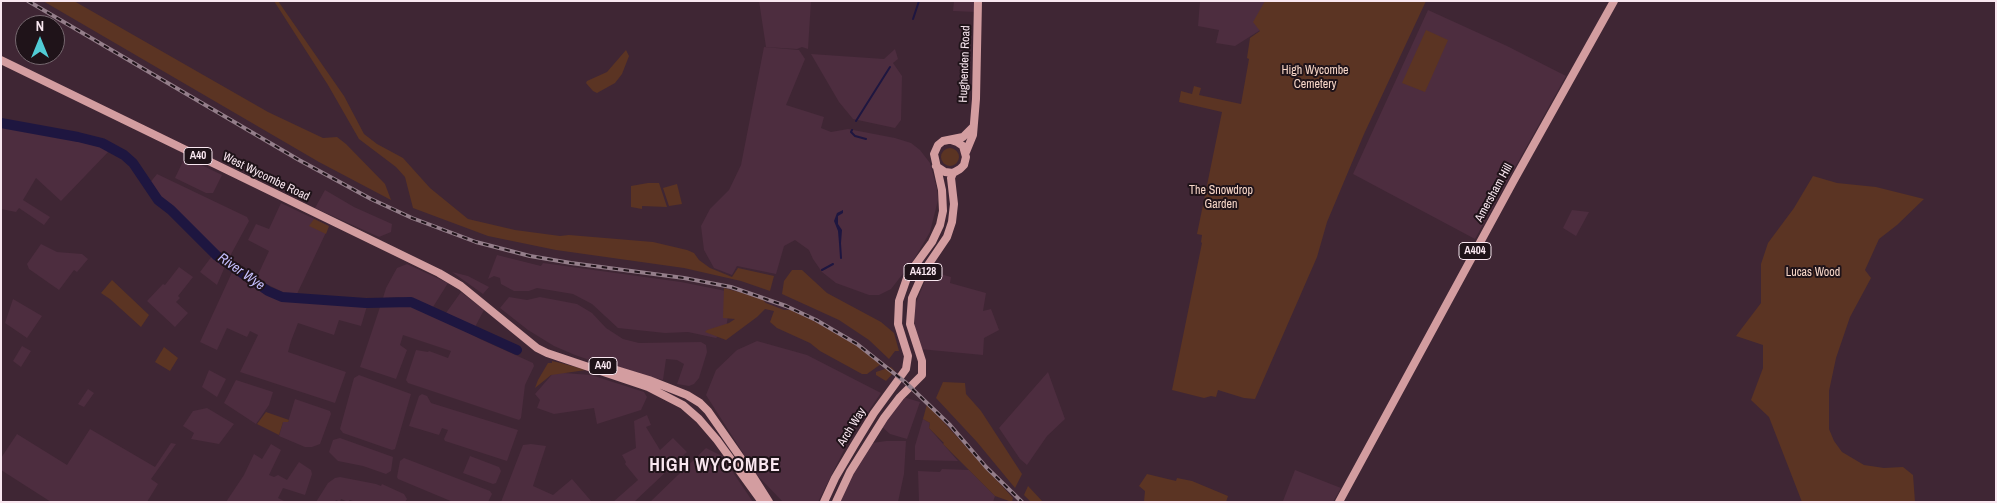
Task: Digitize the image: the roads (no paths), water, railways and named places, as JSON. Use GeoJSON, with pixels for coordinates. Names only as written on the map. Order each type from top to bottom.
{"type":"FeatureCollection","features":[{"type":"Feature","properties":{"kind":"main road","name":"Hughenden Road"},"geometry":{"type":"LineString","coordinates":[[966,152],[973,135],[976,99],[978,1]]}},
{"type":"Feature","properties":{"kind":"main road","name":"Amersham Hill"},"geometry":{"type":"LineString","coordinates":[[1339,502],[1514,180],[1614,1]]}},
{"type":"Feature","properties":{"kind":"main road","name":"West Wycombe Road"},"geometry":{"type":"LineString","coordinates":[[1,60],[277,196],[413,259],[461,286],[537,348],[648,387],[690,410],[730,455],[762,502]]}},
{"type":"Feature","properties":{"kind":"main road"},"geometry":{"type":"LineString","coordinates":[[951,140],[957,142],[966,152],[964,165],[953,173],[945,172],[936,166],[934,154],[936,148],[943,141],[963,137],[973,127]]}},
{"type":"Feature","properties":{"kind":"main road","name":"Arch Way"},"geometry":{"type":"LineString","coordinates":[[824,502],[835,478],[874,413],[906,369],[908,356],[898,324],[898,301],[908,275],[932,242],[940,225],[944,198],[936,166]]}},
{"type":"Feature","properties":{"kind":"main road","name":"Arch Way"},"geometry":{"type":"LineString","coordinates":[[836,502],[850,472],[884,418],[900,397],[922,375],[922,361],[910,324],[912,298],[924,271],[947,236],[952,222],[954,204],[951,178],[953,173]]}},
{"type":"Feature","properties":{"kind":"main road","name":"West Wycombe Road"},"geometry":{"type":"LineString","coordinates":[[547,353],[576,358],[649,380],[696,400],[708,411],[769,502]]}},
{"type":"Feature","properties":{"kind":"waterway"},"geometry":{"type":"LineString","coordinates":[[913,19],[919,1]]}},
{"type":"Feature","properties":{"kind":"waterway"},"geometry":{"type":"LineString","coordinates":[[856,121],[890,67]]}},
{"type":"Feature","properties":{"kind":"waterway","name":"River Wye"},"geometry":{"type":"LineString","coordinates":[[1,123],[102,143],[124,155],[133,163],[158,200],[171,210],[217,256],[268,291],[282,297],[366,303],[411,302],[517,350]]}},
{"type":"Feature","properties":{"kind":"waterway"},"geometry":{"type":"LineString","coordinates":[[852,130],[851,132],[855,136],[866,139]]}},
{"type":"Feature","properties":{"kind":"waterway"},"geometry":{"type":"LineString","coordinates":[[840,243],[841,258]]}},
{"type":"Feature","properties":{"kind":"waterway"},"geometry":{"type":"LineString","coordinates":[[822,270],[833,264]]}},
{"type":"Feature","properties":{"kind":"railway"},"geometry":{"type":"LineString","coordinates":[[28,1],[299,160],[371,199],[412,218],[476,242],[530,256],[684,278],[731,287],[786,306],[816,320],[857,344],[905,382],[950,425],[986,467],[1022,502]]}},
{"type":"Feature","properties":{"kind":"district","name":"HIGH WYCOMBE"},"geometry":{"type":"Point","coordinates":[715,466]}},
{"type":"Feature","properties":{"kind":"park label","name":"High Wycombe Cemetery"},"geometry":{"type":"Point","coordinates":[1315,78]}},
{"type":"Feature","properties":{"kind":"park label","name":"The Snowdrop Garden"},"geometry":{"type":"Point","coordinates":[1221,198]}},
{"type":"Feature","properties":{"kind":"park label","name":"Lucas Wood"},"geometry":{"type":"Point","coordinates":[1813,273]}}]}
